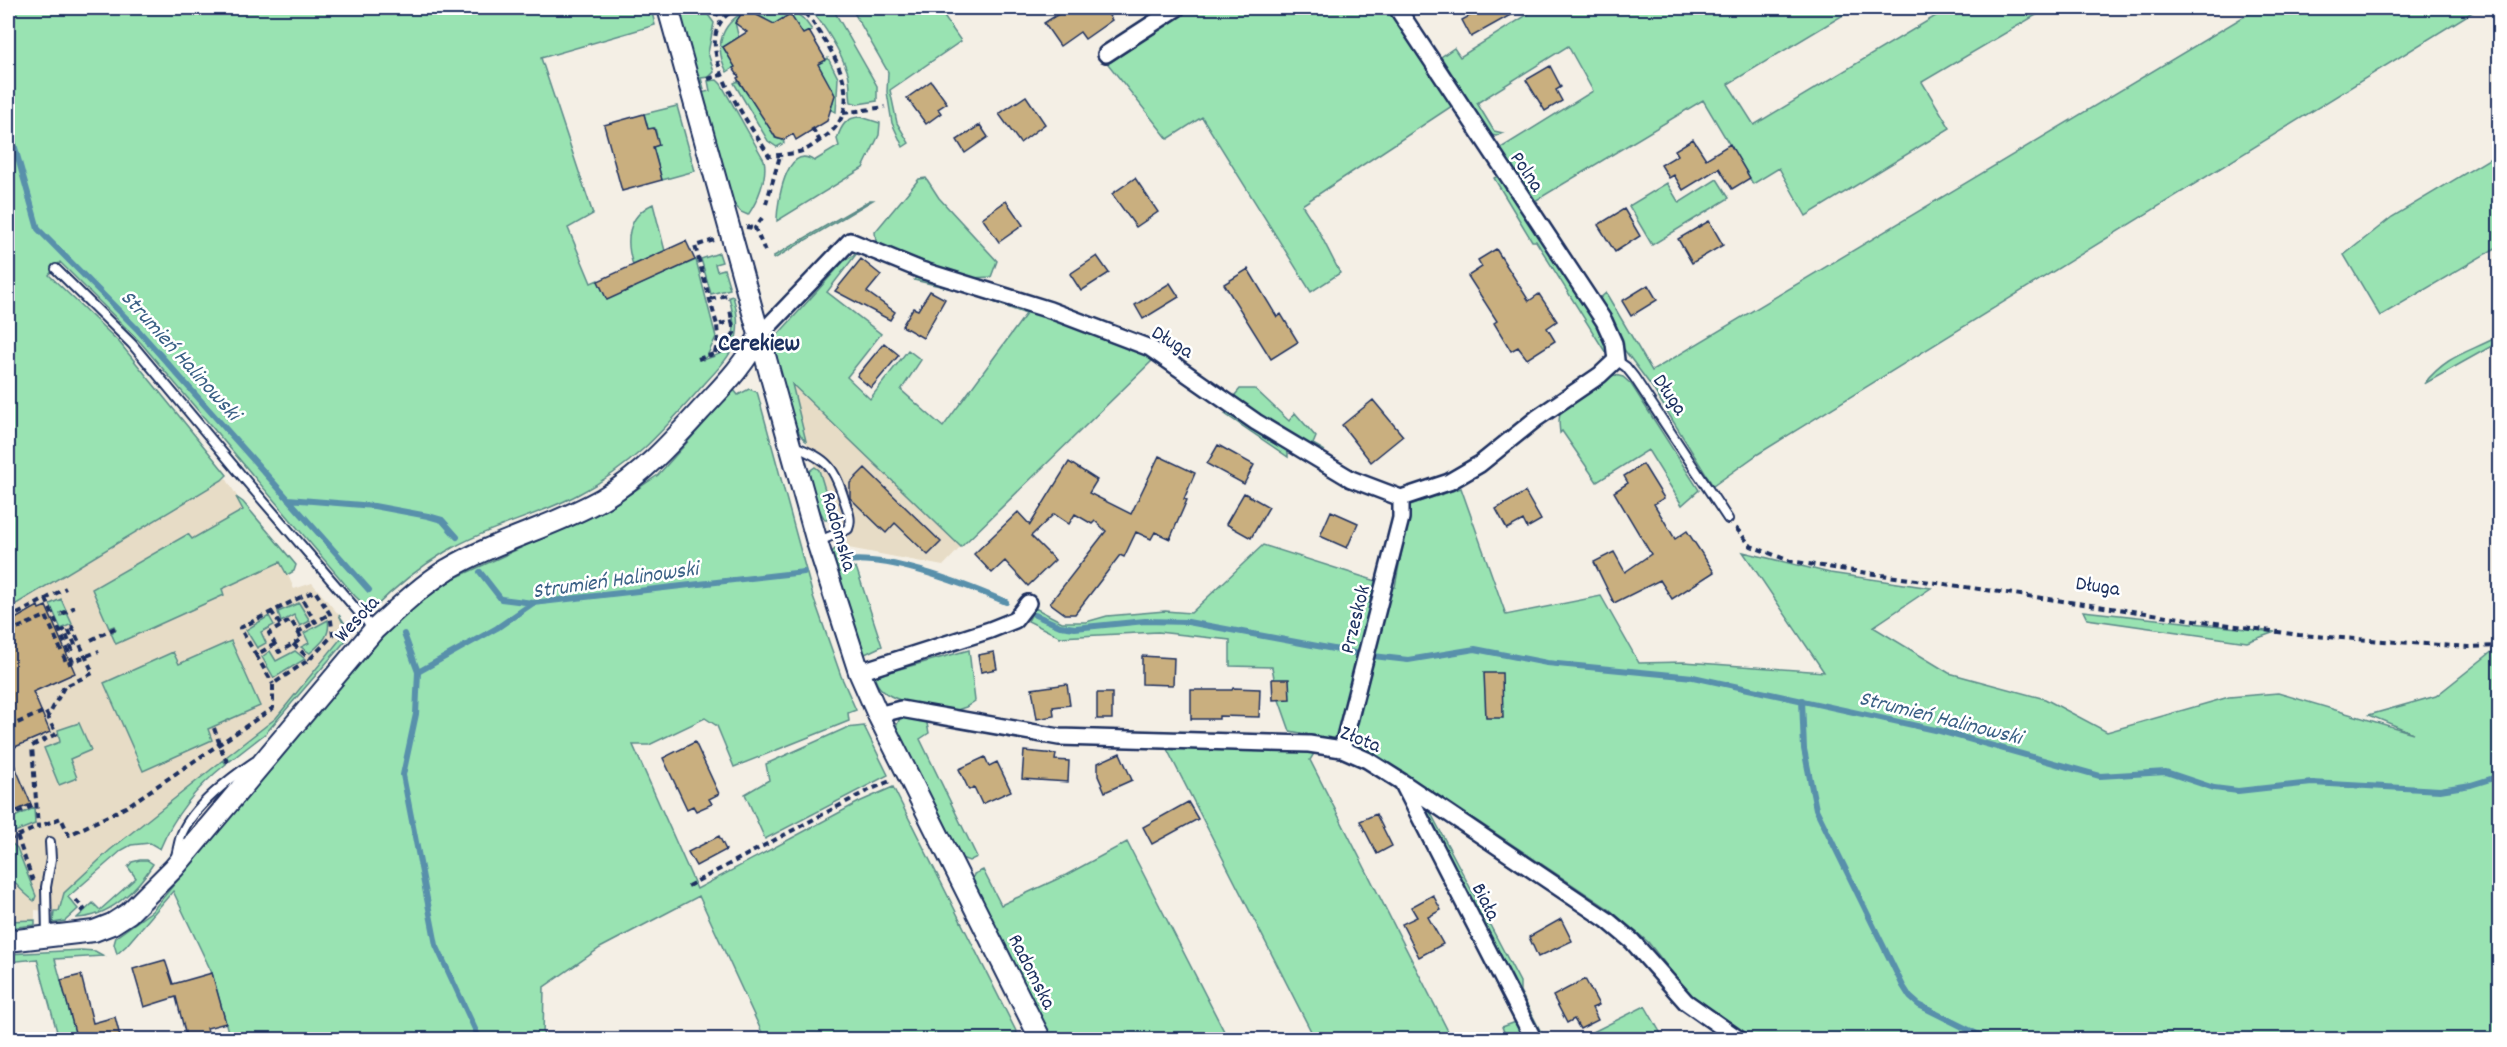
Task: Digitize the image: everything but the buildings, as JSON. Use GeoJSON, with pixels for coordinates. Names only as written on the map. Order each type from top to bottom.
{"type":"FeatureCollection","features":[{"type":"Feature","properties":{"kind":"street","name":"Radomska"},"geometry":{"type":"LineString","coordinates":[[668,8],[817,542],[859,672],[878,715],[1041,1040]]}},
{"type":"Feature","properties":{"kind":"street"},"geometry":{"type":"LineString","coordinates":[[1106,54],[1177,8]]}},
{"type":"Feature","properties":{"kind":"street","name":"Polna"},"geometry":{"type":"LineString","coordinates":[[1397,8],[1604,321],[1614,343],[1616,360]]}},
{"type":"Feature","properties":{"kind":"street","name":"Długa"},"geometry":{"type":"LineString","coordinates":[[759,336],[850,241],[921,270],[1050,310],[1150,348],[1256,422],[1351,479],[1401,498]]}},
{"type":"Feature","properties":{"kind":"street","name":"Wesoła"},"geometry":{"type":"LineString","coordinates":[[8,941],[94,931],[112,924],[129,913],[174,868],[374,630],[412,595],[448,570],[488,549],[586,508],[631,480],[653,462],[741,367],[759,336]]}},
{"type":"Feature","properties":{"kind":"street"},"geometry":{"type":"LineString","coordinates":[[1401,498],[1449,482],[1480,464],[1537,418],[1600,375],[1616,360]]}},
{"type":"Feature","properties":{"kind":"street","name":"Przeskok"},"geometry":{"type":"LineString","coordinates":[[1342,749],[1401,518],[1401,498]]}},
{"type":"Feature","properties":{"kind":"street"},"geometry":{"type":"LineString","coordinates":[[859,672],[1015,620],[1028,603]]}},
{"type":"Feature","properties":{"kind":"street","name":"Złota"},"geometry":{"type":"LineString","coordinates":[[878,715],[901,709],[1059,737],[1296,742],[1342,749],[1367,760],[1402,782],[1607,920],[1632,941],[1686,1002],[1740,1040]]}},
{"type":"Feature","properties":{"kind":"street","name":"Biała"},"geometry":{"type":"LineString","coordinates":[[1402,782],[1534,1040]]}},
{"type":"Feature","properties":{"kind":"lane"},"geometry":{"type":"LineString","coordinates":[[56,269],[132,344],[374,630]]}},
{"type":"Feature","properties":{"kind":"lane","name":"Długa"},"geometry":{"type":"LineString","coordinates":[[1616,360],[1634,377],[1728,519]]}},
{"type":"Feature","properties":{"kind":"lane"},"geometry":{"type":"LineString","coordinates":[[791,445],[814,456],[833,469],[850,517],[848,529],[817,542]]}},
{"type":"Feature","properties":{"kind":"lane"},"geometry":{"type":"LineString","coordinates":[[47,938],[46,887],[51,859],[50,842]]}},
{"type":"Feature","properties":{"kind":"path"},"geometry":{"type":"LineString","coordinates":[[704,8],[723,17]]}},
{"type":"Feature","properties":{"kind":"path"},"geometry":{"type":"LineString","coordinates":[[738,8],[723,17],[716,29],[714,45],[722,75],[769,156],[804,151],[820,141],[831,133],[846,104],[843,74],[810,17],[798,8]]}},
{"type":"Feature","properties":{"kind":"path"},"geometry":{"type":"LineString","coordinates":[[705,80],[722,75]]}},
{"type":"Feature","properties":{"kind":"path"},"geometry":{"type":"LineString","coordinates":[[842,113],[885,107]]}},
{"type":"Feature","properties":{"kind":"path"},"geometry":{"type":"LineString","coordinates":[[812,128],[820,141]]}},
{"type":"Feature","properties":{"kind":"path"},"geometry":{"type":"LineString","coordinates":[[766,204],[780,155]]}},
{"type":"Feature","properties":{"kind":"path"},"geometry":{"type":"LineString","coordinates":[[762,218],[755,228],[765,251]]}},
{"type":"Feature","properties":{"kind":"path"},"geometry":{"type":"LineString","coordinates":[[715,353],[718,338],[717,325],[695,246],[720,238]]}},
{"type":"Feature","properties":{"kind":"path"},"geometry":{"type":"LineString","coordinates":[[698,359],[723,351],[734,333],[726,295],[710,299]]}},
{"type":"Feature","properties":{"kind":"path"},"geometry":{"type":"LineString","coordinates":[[717,325],[733,321]]}},
{"type":"Feature","properties":{"kind":"path","name":"Długa"},"geometry":{"type":"LineString","coordinates":[[1728,519],[1752,546],[1790,561],[2299,635],[2469,647],[2499,646]]}},
{"type":"Feature","properties":{"kind":"path"},"geometry":{"type":"LineString","coordinates":[[8,619],[66,588]]}},
{"type":"Feature","properties":{"kind":"path"},"geometry":{"type":"LineString","coordinates":[[8,840],[61,818],[69,835],[126,807],[273,708],[273,684],[240,628],[315,591],[330,614],[333,635],[310,659],[273,684]]}},
{"type":"Feature","properties":{"kind":"path"},"geometry":{"type":"LineString","coordinates":[[301,597],[315,622]]}},
{"type":"Feature","properties":{"kind":"path"},"geometry":{"type":"LineString","coordinates":[[46,599],[73,662]]}},
{"type":"Feature","properties":{"kind":"path"},"geometry":{"type":"LineString","coordinates":[[62,614],[75,607]]}},
{"type":"Feature","properties":{"kind":"path"},"geometry":{"type":"LineString","coordinates":[[271,611],[281,626]]}},
{"type":"Feature","properties":{"kind":"path"},"geometry":{"type":"LineString","coordinates":[[298,632],[330,614]]}},
{"type":"Feature","properties":{"kind":"path"},"geometry":{"type":"LineString","coordinates":[[8,632],[46,616],[67,664],[99,651]]}},
{"type":"Feature","properties":{"kind":"path"},"geometry":{"type":"LineString","coordinates":[[291,620],[298,632],[302,639],[279,652],[268,633],[291,620]]}},
{"type":"Feature","properties":{"kind":"path"},"geometry":{"type":"LineString","coordinates":[[48,717],[64,687],[93,673],[72,627],[68,629],[76,647],[72,649],[64,630],[60,632]]}},
{"type":"Feature","properties":{"kind":"path"},"geometry":{"type":"LineString","coordinates":[[91,640],[115,628]]}},
{"type":"Feature","properties":{"kind":"path"},"geometry":{"type":"LineString","coordinates":[[256,655],[275,644]]}},
{"type":"Feature","properties":{"kind":"path"},"geometry":{"type":"LineString","coordinates":[[293,644],[310,659]]}},
{"type":"Feature","properties":{"kind":"path"},"geometry":{"type":"LineString","coordinates":[[8,727],[45,711],[56,734],[32,746],[38,827]]}},
{"type":"Feature","properties":{"kind":"path"},"geometry":{"type":"LineString","coordinates":[[214,728],[224,757],[230,765]]}},
{"type":"Feature","properties":{"kind":"path"},"geometry":{"type":"LineString","coordinates":[[688,886],[865,792],[908,774]]}},
{"type":"Feature","properties":{"kind":"path"},"geometry":{"type":"LineString","coordinates":[[8,817],[37,804]]}},
{"type":"Feature","properties":{"kind":"path"},"geometry":{"type":"LineString","coordinates":[[74,918],[84,909],[76,900]]}},
{"type":"Feature","properties":{"kind":"shaded area"},"geometry":{"type":"Polygon","coordinates":[[[791,383],[961,547],[943,566],[838,546],[829,520],[833,516],[819,470],[815,467],[806,441],[791,383]]]}},
{"type":"Feature","properties":{"kind":"shaded area"},"geometry":{"type":"Polygon","coordinates":[[[226,478],[238,498],[296,565],[294,571],[288,575],[294,589],[312,583],[339,615],[347,630],[276,718],[110,850],[64,893],[59,912],[35,910],[35,920],[8,921],[8,609],[226,478]]]}},
{"type":"Feature","properties":{"kind":"green space"},"geometry":{"type":"Polygon","coordinates":[[[8,8],[651,8],[655,25],[541,58],[593,214],[568,228],[591,283],[598,280],[607,299],[696,260],[716,337],[707,356],[702,360],[723,351],[733,337],[734,319],[729,297],[733,296],[738,327],[732,349],[718,369],[671,421],[644,449],[614,473],[563,502],[461,543],[445,552],[406,579],[371,611],[355,596],[141,343],[60,262],[49,275],[119,342],[227,475],[8,609],[8,8]]]}},
{"type":"Feature","properties":{"kind":"green space"},"geometry":{"type":"Polygon","coordinates":[[[690,8],[706,12],[714,23],[708,53],[714,72],[709,77],[701,78],[704,89],[700,90],[681,21],[683,12],[690,8]]]}},
{"type":"Feature","properties":{"kind":"green space"},"geometry":{"type":"Polygon","coordinates":[[[751,8],[778,8],[792,11],[806,21],[812,30],[799,39],[790,14],[768,29],[765,19],[761,17],[760,19],[753,15],[753,12],[749,12],[735,22],[739,39],[723,47],[736,66],[727,72],[720,52],[723,34],[733,20],[751,8]]]}},
{"type":"Feature","properties":{"kind":"green space"},"geometry":{"type":"Polygon","coordinates":[[[809,8],[833,9],[877,86],[877,101],[858,104],[851,102],[849,77],[837,47],[809,8]]]}},
{"type":"Feature","properties":{"kind":"green space"},"geometry":{"type":"Polygon","coordinates":[[[938,8],[961,41],[890,90],[897,123],[909,143],[903,147],[892,123],[887,92],[888,72],[852,9],[938,8]]]}},
{"type":"Feature","properties":{"kind":"green space"},"geometry":{"type":"Polygon","coordinates":[[[1192,8],[1391,8],[1452,106],[1302,205],[1317,228],[1340,273],[1311,292],[1202,117],[1168,139],[1108,64],[1192,8]]]}},
{"type":"Feature","properties":{"kind":"green space"},"geometry":{"type":"Polygon","coordinates":[[[1538,8],[1855,8],[1728,84],[1754,125],[1949,8],[2048,8],[1922,82],[1950,128],[1806,216],[1779,168],[1753,184],[1703,100],[1530,204],[1496,151],[1593,91],[1568,46],[1477,103],[1494,131],[1503,133],[1496,136],[1491,135],[1441,57],[1454,48],[1460,57],[1538,8]]]}},
{"type":"Feature","properties":{"kind":"green space"},"geometry":{"type":"Polygon","coordinates":[[[2258,8],[2479,8],[1758,454],[1713,486],[1652,387],[1623,348],[1598,300],[1606,293],[1652,371],[2258,8]]]}},
{"type":"Feature","properties":{"kind":"green space"},"geometry":{"type":"Polygon","coordinates":[[[828,58],[838,78],[836,112],[831,110],[833,103],[828,96],[834,93],[817,64],[828,58]]]}},
{"type":"Feature","properties":{"kind":"green space"},"geometry":{"type":"Polygon","coordinates":[[[717,80],[764,160],[761,189],[748,215],[741,212],[734,204],[701,93],[710,91],[708,81],[717,80]]]}},
{"type":"Feature","properties":{"kind":"green space"},"geometry":{"type":"Polygon","coordinates":[[[738,81],[777,135],[774,135],[775,138],[783,140],[784,143],[777,147],[768,141],[734,83],[738,81]]]}},
{"type":"Feature","properties":{"kind":"green space"},"geometry":{"type":"Polygon","coordinates":[[[677,106],[695,171],[662,180],[653,147],[659,145],[655,128],[648,129],[644,114],[677,106]]]}},
{"type":"Feature","properties":{"kind":"green space"},"geometry":{"type":"Polygon","coordinates":[[[861,117],[880,123],[879,135],[863,168],[777,221],[781,189],[790,167],[796,160],[804,157],[814,161],[839,146],[837,139],[842,126],[851,119],[861,117]]]}},
{"type":"Feature","properties":{"kind":"green space"},"geometry":{"type":"Polygon","coordinates":[[[2499,153],[2499,246],[2380,316],[2344,255],[2392,217],[2499,153]]]}},
{"type":"Feature","properties":{"kind":"green space"},"geometry":{"type":"Polygon","coordinates":[[[1498,176],[1603,330],[1609,351],[1607,355],[1536,241],[1532,241],[1494,178],[1498,176]]]}},
{"type":"Feature","properties":{"kind":"green space"},"geometry":{"type":"Polygon","coordinates":[[[926,178],[939,198],[997,261],[991,277],[970,278],[879,245],[876,241],[875,232],[919,179],[926,178]]]}},
{"type":"Feature","properties":{"kind":"green space"},"geometry":{"type":"Polygon","coordinates":[[[1717,179],[1729,198],[1652,245],[1629,206],[1667,183],[1679,203],[1717,179]]]}},
{"type":"Feature","properties":{"kind":"green space"},"geometry":{"type":"Polygon","coordinates":[[[873,200],[774,259],[774,256],[873,200]]]}},
{"type":"Feature","properties":{"kind":"green space"},"geometry":{"type":"Polygon","coordinates":[[[653,204],[665,251],[633,265],[629,247],[630,230],[638,215],[653,204]]]}},
{"type":"Feature","properties":{"kind":"green space"},"geometry":{"type":"Polygon","coordinates":[[[719,253],[722,262],[715,264],[717,271],[724,269],[730,289],[711,294],[701,259],[719,253]]]}},
{"type":"Feature","properties":{"kind":"green space"},"geometry":{"type":"Polygon","coordinates":[[[857,253],[827,292],[881,334],[847,377],[870,399],[908,350],[921,360],[901,390],[943,427],[1026,314],[966,292],[914,280],[917,276],[1105,335],[1159,359],[1158,363],[1153,360],[961,547],[792,384],[806,441],[795,424],[790,410],[774,339],[844,261],[857,253]]]}},
{"type":"Feature","properties":{"kind":"green space"},"geometry":{"type":"Polygon","coordinates":[[[2499,336],[2499,342],[2424,384],[2450,360],[2499,336]]]}},
{"type":"Feature","properties":{"kind":"green space"},"geometry":{"type":"Polygon","coordinates":[[[1615,375],[1623,377],[1631,384],[1699,490],[1682,505],[1648,450],[1597,482],[1562,431],[1560,433],[1560,414],[1565,404],[1586,388],[1615,375]]]}},
{"type":"Feature","properties":{"kind":"green space"},"geometry":{"type":"Polygon","coordinates":[[[749,389],[757,392],[813,596],[841,676],[856,710],[848,713],[849,721],[734,767],[717,726],[705,718],[649,745],[633,745],[697,889],[859,802],[893,787],[1020,1039],[765,1039],[699,896],[600,948],[544,987],[543,1039],[230,1039],[212,973],[173,891],[117,954],[114,944],[116,937],[152,911],[308,723],[377,643],[405,615],[455,578],[612,506],[658,475],[734,390],[738,395],[749,389]]]}},
{"type":"Feature","properties":{"kind":"green space"},"geometry":{"type":"Polygon","coordinates":[[[1240,389],[1255,389],[1289,421],[1295,413],[1316,437],[1313,444],[1325,451],[1283,433],[1236,402],[1235,395],[1240,389]]]}},
{"type":"Feature","properties":{"kind":"green space"},"geometry":{"type":"Polygon","coordinates":[[[1232,412],[1288,451],[1288,457],[1225,414],[1232,412]]]}},
{"type":"Feature","properties":{"kind":"green space"},"geometry":{"type":"Polygon","coordinates":[[[815,467],[819,470],[833,516],[829,520],[825,520],[814,500],[808,472],[815,467]]]}},
{"type":"Feature","properties":{"kind":"green space"},"geometry":{"type":"Polygon","coordinates":[[[1461,488],[1506,615],[1601,596],[1639,663],[1684,662],[1824,672],[1743,552],[1830,573],[1931,588],[1873,627],[1949,673],[2045,699],[2107,732],[2229,697],[2278,693],[2413,733],[2369,715],[2436,696],[2499,646],[2499,1039],[1767,1040],[1763,1037],[1749,1039],[1693,999],[1648,942],[1609,909],[1441,797],[1354,743],[1290,731],[1277,694],[1272,667],[1230,666],[1230,640],[1158,632],[1060,637],[1028,621],[1035,608],[1062,622],[1086,622],[1107,616],[1165,611],[1191,613],[1263,545],[1395,587],[1410,505],[1461,488]]]}},
{"type":"Feature","properties":{"kind":"green space"},"geometry":{"type":"Polygon","coordinates":[[[236,497],[243,502],[296,565],[294,571],[287,575],[280,562],[222,589],[224,595],[116,644],[111,633],[116,630],[114,626],[109,628],[92,589],[188,534],[192,539],[243,510],[236,497]]]}},
{"type":"Feature","properties":{"kind":"green space"},"geometry":{"type":"Polygon","coordinates":[[[838,546],[843,567],[857,570],[882,646],[863,655],[830,554],[838,546]]]}},
{"type":"Feature","properties":{"kind":"green space"},"geometry":{"type":"Polygon","coordinates":[[[61,599],[66,610],[60,613],[61,616],[67,613],[72,624],[61,629],[50,604],[61,599]]]}},
{"type":"Feature","properties":{"kind":"green space"},"geometry":{"type":"Polygon","coordinates":[[[299,603],[310,621],[300,626],[294,615],[281,622],[278,612],[299,603]]]}},
{"type":"Feature","properties":{"kind":"green space"},"geometry":{"type":"Polygon","coordinates":[[[2083,611],[2275,632],[2247,642],[2087,619],[2083,611]]]}},
{"type":"Feature","properties":{"kind":"green space"},"geometry":{"type":"Polygon","coordinates":[[[339,615],[350,631],[347,639],[266,733],[230,761],[226,757],[276,718],[347,631],[339,615]]]}},
{"type":"Feature","properties":{"kind":"green space"},"geometry":{"type":"Polygon","coordinates":[[[269,616],[274,625],[261,632],[266,643],[257,648],[246,630],[269,616]]]}},
{"type":"Feature","properties":{"kind":"green space"},"geometry":{"type":"Polygon","coordinates":[[[328,620],[327,635],[318,646],[310,653],[301,647],[309,643],[304,633],[328,620]]]}},
{"type":"Feature","properties":{"kind":"green space"},"geometry":{"type":"Polygon","coordinates":[[[231,641],[260,706],[208,729],[212,740],[143,771],[104,683],[173,652],[179,664],[231,641]]]}},
{"type":"Feature","properties":{"kind":"green space"},"geometry":{"type":"Polygon","coordinates":[[[969,650],[975,701],[957,710],[897,699],[879,687],[875,678],[885,673],[969,650]]]}},
{"type":"Feature","properties":{"kind":"green space"},"geometry":{"type":"Polygon","coordinates":[[[270,651],[276,661],[295,651],[305,659],[274,678],[262,657],[270,651]]]}},
{"type":"Feature","properties":{"kind":"green space"},"geometry":{"type":"Polygon","coordinates":[[[906,716],[926,719],[929,733],[920,739],[977,857],[969,861],[961,858],[896,727],[900,718],[906,716]]]}},
{"type":"Feature","properties":{"kind":"green space"},"geometry":{"type":"Polygon","coordinates":[[[79,723],[91,750],[70,759],[77,778],[59,785],[44,748],[60,742],[58,730],[79,723]]]}},
{"type":"Feature","properties":{"kind":"green space"},"geometry":{"type":"Polygon","coordinates":[[[864,726],[888,775],[765,839],[745,794],[769,780],[766,764],[846,728],[864,726]]]}},
{"type":"Feature","properties":{"kind":"green space"},"geometry":{"type":"Polygon","coordinates":[[[1239,748],[1315,752],[1310,760],[1452,1039],[1315,1039],[1167,749],[1239,748]]]}},
{"type":"Feature","properties":{"kind":"green space"},"geometry":{"type":"Polygon","coordinates":[[[223,760],[226,764],[205,782],[179,813],[160,849],[150,843],[131,845],[122,850],[68,897],[78,909],[65,921],[53,923],[54,911],[59,911],[64,893],[110,850],[223,760]]]}},
{"type":"Feature","properties":{"kind":"green space"},"geometry":{"type":"Polygon","coordinates":[[[1418,800],[1426,804],[1520,982],[1520,991],[1542,1034],[1537,1035],[1418,800]]]}},
{"type":"Feature","properties":{"kind":"green space"},"geometry":{"type":"Polygon","coordinates":[[[34,808],[35,824],[12,833],[8,820],[34,808]]]}},
{"type":"Feature","properties":{"kind":"green space"},"geometry":{"type":"Polygon","coordinates":[[[1127,842],[1228,1039],[1052,1039],[972,881],[974,874],[983,870],[1001,905],[1066,875],[1127,842]]]}},
{"type":"Feature","properties":{"kind":"green space"},"geometry":{"type":"Polygon","coordinates":[[[11,843],[17,848],[36,896],[34,901],[19,888],[11,877],[8,845],[11,843]]]}},
{"type":"Feature","properties":{"kind":"green space"},"geometry":{"type":"Polygon","coordinates":[[[147,860],[153,864],[130,892],[100,913],[77,918],[93,903],[100,910],[136,878],[128,867],[132,862],[147,860]]]}},
{"type":"Feature","properties":{"kind":"green space"},"geometry":{"type":"Polygon","coordinates":[[[35,920],[35,925],[8,928],[8,921],[35,920]]]}},
{"type":"Feature","properties":{"kind":"green space"},"geometry":{"type":"Polygon","coordinates":[[[95,951],[104,956],[55,959],[77,1039],[59,1039],[37,959],[8,962],[8,954],[95,951]]]}},
{"type":"Feature","properties":{"kind":"green space"},"geometry":{"type":"Polygon","coordinates":[[[1645,1006],[1664,1039],[1579,1039],[1645,1006]]]}},
{"type":"Feature","properties":{"kind":"green space"},"geometry":{"type":"Polygon","coordinates":[[[1516,1022],[1525,1039],[1507,1039],[1502,1027],[1516,1022]]]}},
{"type":"Feature","properties":{"kind":"waterway","name":"Strumień Halinowski"},"geometry":{"type":"LineString","coordinates":[[8,123],[38,229],[138,330],[369,590]]}},
{"type":"Feature","properties":{"kind":"waterway"},"geometry":{"type":"LineString","coordinates":[[288,499],[374,506],[428,516],[442,520],[457,537]]}},
{"type":"Feature","properties":{"kind":"waterway","name":"Strumień Halinowski"},"geometry":{"type":"LineString","coordinates":[[845,561],[883,562],[927,572],[1006,602]]}},
{"type":"Feature","properties":{"kind":"waterway"},"geometry":{"type":"LineString","coordinates":[[480,572],[501,599],[533,603]]}},
{"type":"Feature","properties":{"kind":"waterway","name":"Strumień Halinowski"},"geometry":{"type":"LineString","coordinates":[[418,672],[497,628],[533,603],[804,572]]}},
{"type":"Feature","properties":{"kind":"waterway","name":"Strumień Halinowski"},"geometry":{"type":"LineString","coordinates":[[1035,615],[1060,626],[1075,628],[1145,621],[1188,622],[1355,653]]}},
{"type":"Feature","properties":{"kind":"waterway"},"geometry":{"type":"LineString","coordinates":[[404,634],[418,672],[416,714],[403,775],[436,945],[480,1040]]}},
{"type":"Feature","properties":{"kind":"waterway","name":"Strumień Halinowski"},"geometry":{"type":"LineString","coordinates":[[1373,656],[1408,660],[1475,649],[1547,663],[1693,677],[1940,731],[2100,776],[2166,772],[2214,788],[2238,791],[2312,783],[2440,790],[2471,785],[2500,776]]}},
{"type":"Feature","properties":{"kind":"waterway"},"geometry":{"type":"LineString","coordinates":[[1802,700],[1804,749],[1816,809],[1903,986],[1919,1005],[1989,1040]]}},
{"type":"Feature","properties":{"kind":"district","name":"Cerekiew"},"geometry":{"type":"Point","coordinates":[759,342]}}]}
